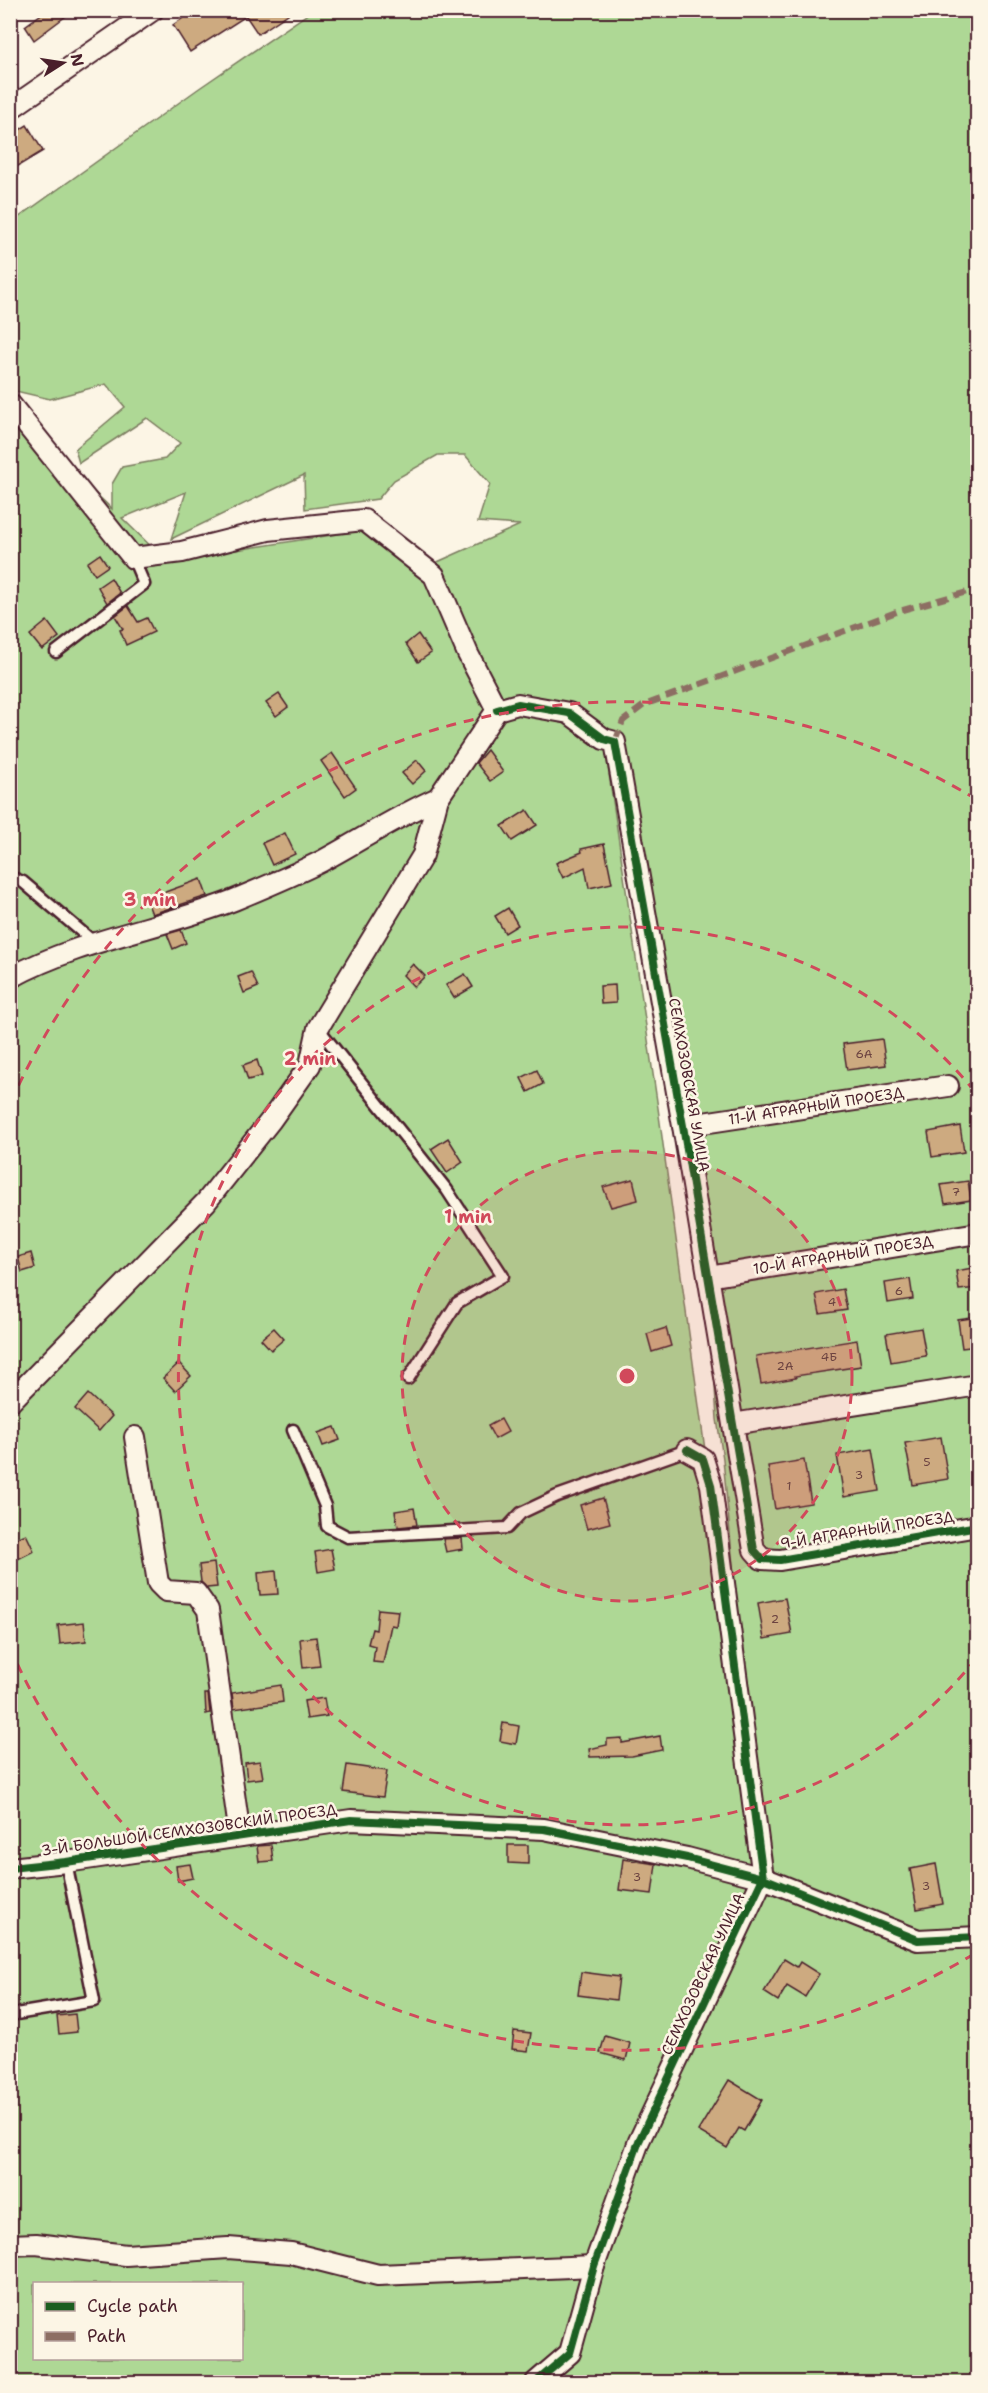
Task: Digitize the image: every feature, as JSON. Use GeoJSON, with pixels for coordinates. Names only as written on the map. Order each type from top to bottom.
{"type":"FeatureCollection","features":[{"type":"Feature","properties":{"kind":"street"},"geometry":{"type":"LineString","coordinates":[[10,109],[153,10]]}},
{"type":"Feature","properties":{"kind":"street"},"geometry":{"type":"LineString","coordinates":[[10,1402],[206,1202],[271,1120],[310,1065],[318,1028],[423,855],[438,798],[497,710],[468,654],[434,575],[364,520],[268,530],[182,552],[133,558],[11,404]]}},
{"type":"Feature","properties":{"kind":"street","name":"СЕМХОЗОВСКАЯ УЛИЦА"},"geometry":{"type":"LineString","coordinates":[[497,710],[518,704],[569,712],[604,739],[615,742],[683,1126],[754,1550],[762,1559]]}},
{"type":"Feature","properties":{"kind":"street"},"geometry":{"type":"LineString","coordinates":[[10,978],[25,970],[96,944],[233,900],[320,862],[407,812],[438,798]]}},
{"type":"Feature","properties":{"kind":"street","name":"11-Й АГРАРНЫЙ ПРОЕЗД"},"geometry":{"type":"LineString","coordinates":[[683,1126],[948,1086]]}},
{"type":"Feature","properties":{"kind":"street","name":"10-Й АГРАРНЫЙ ПРОЕЗД"},"geometry":{"type":"LineString","coordinates":[[708,1277],[978,1233]]}},
{"type":"Feature","properties":{"kind":"street"},"geometry":{"type":"LineString","coordinates":[[733,1424],[978,1385]]}},
{"type":"Feature","properties":{"kind":"street"},"geometry":{"type":"LineString","coordinates":[[135,1437],[158,1583],[166,1591],[196,1593],[208,1610],[240,1836]]}},
{"type":"Feature","properties":{"kind":"street"},"geometry":{"type":"LineString","coordinates":[[687,1450],[703,1459],[711,1485],[763,1878]]}},
{"type":"Feature","properties":{"kind":"street","name":"9-Й АГРАРНЫЙ ПРОЕЗД"},"geometry":{"type":"LineString","coordinates":[[762,1559],[780,1560],[978,1526]]}},
{"type":"Feature","properties":{"kind":"street","name":"3-Й БОЛЬШОЙ СЕМХОЗОВСКИЙ ПРОЕЗД"},"geometry":{"type":"LineString","coordinates":[[10,1868],[351,1821],[544,1829],[687,1858],[763,1878],[918,1941],[978,1937]]}},
{"type":"Feature","properties":{"kind":"street","name":"СЕМХОЗОВСКАЯ УЛИЦА"},"geometry":{"type":"LineString","coordinates":[[536,2382],[570,2353],[594,2266],[639,2141],[763,1878]]}},
{"type":"Feature","properties":{"kind":"street"},"geometry":{"type":"LineString","coordinates":[[10,2246],[36,2244],[126,2255],[228,2248],[291,2253],[378,2275],[594,2266]]}},
{"type":"Feature","properties":{"kind":"lane"},"geometry":{"type":"LineString","coordinates":[[56,652],[144,584],[133,558]]}},
{"type":"Feature","properties":{"kind":"lane"},"geometry":{"type":"LineString","coordinates":[[10,877],[23,882],[96,944]]}},
{"type":"Feature","properties":{"kind":"lane"},"geometry":{"type":"LineString","coordinates":[[318,1028],[447,1190],[503,1276],[456,1302],[408,1379]]}},
{"type":"Feature","properties":{"kind":"lane"},"geometry":{"type":"LineString","coordinates":[[293,1430],[325,1506],[327,1526],[348,1537],[507,1528],[521,1513],[557,1496],[687,1450]]}},
{"type":"Feature","properties":{"kind":"lane"},"geometry":{"type":"LineString","coordinates":[[10,2015],[94,2001],[66,1862]]}},
{"type":"Feature","properties":{"kind":"green space"},"geometry":{"type":"Polygon","coordinates":[[[312,11],[977,11],[977,2382],[11,2382],[10,411],[112,509],[112,484],[122,467],[165,459],[180,443],[147,418],[79,463],[75,449],[125,407],[106,384],[50,399],[11,390],[11,223],[198,89],[312,11]],[[438,455],[394,480],[378,499],[305,509],[304,475],[171,539],[186,492],[122,518],[166,561],[390,526],[433,564],[520,525],[478,522],[490,484],[465,455],[438,455]],[[604,740],[658,1108],[760,1850],[723,1459],[717,1419],[708,1277],[615,742],[604,740]]]}},
{"type":"Feature","properties":{"kind":"building"},"geometry":{"type":"Polygon","coordinates":[[[47,10],[74,10],[34,40],[25,26],[47,10]]]}},
{"type":"Feature","properties":{"kind":"building"},"geometry":{"type":"Polygon","coordinates":[[[195,10],[294,10],[258,34],[246,16],[190,52],[173,25],[195,10]]]}},
{"type":"Feature","properties":{"kind":"building"},"geometry":{"type":"Polygon","coordinates":[[[27,125],[43,151],[10,171],[10,136],[27,125]]]}},
{"type":"Feature","properties":{"kind":"building"},"geometry":{"type":"Polygon","coordinates":[[[100,554],[108,566],[95,575],[87,563],[100,554]]]}},
{"type":"Feature","properties":{"kind":"building"},"geometry":{"type":"Polygon","coordinates":[[[111,578],[120,593],[107,603],[98,587],[111,578]]]}},
{"type":"Feature","properties":{"kind":"building"},"geometry":{"type":"Polygon","coordinates":[[[128,606],[138,622],[147,618],[154,632],[126,645],[120,630],[123,629],[115,616],[128,606]]]}},
{"type":"Feature","properties":{"kind":"building"},"geometry":{"type":"Polygon","coordinates":[[[47,621],[59,637],[42,650],[30,635],[47,621]]]}},
{"type":"Feature","properties":{"kind":"building"},"geometry":{"type":"Polygon","coordinates":[[[418,634],[431,653],[418,662],[406,644],[418,634]]]}},
{"type":"Feature","properties":{"kind":"building"},"geometry":{"type":"Polygon","coordinates":[[[279,694],[288,707],[276,716],[266,703],[279,694]]]}},
{"type":"Feature","properties":{"kind":"building"},"geometry":{"type":"Polygon","coordinates":[[[487,750],[503,772],[490,781],[476,763],[487,750]]]}},
{"type":"Feature","properties":{"kind":"building"},"geometry":{"type":"Polygon","coordinates":[[[332,753],[356,788],[345,796],[321,761],[332,753]]]}},
{"type":"Feature","properties":{"kind":"building"},"geometry":{"type":"Polygon","coordinates":[[[417,760],[426,771],[412,784],[402,773],[417,760]]]}},
{"type":"Feature","properties":{"kind":"building"},"geometry":{"type":"Polygon","coordinates":[[[527,810],[537,825],[512,841],[502,826],[527,810]]]}},
{"type":"Feature","properties":{"kind":"building"},"geometry":{"type":"Polygon","coordinates":[[[285,833],[295,854],[272,865],[262,843],[285,833]]]}},
{"type":"Feature","properties":{"kind":"building"},"geometry":{"type":"Polygon","coordinates":[[[604,844],[612,883],[589,888],[585,867],[563,878],[556,863],[582,852],[581,849],[604,844]]]}},
{"type":"Feature","properties":{"kind":"building"},"geometry":{"type":"Polygon","coordinates":[[[201,879],[207,896],[152,914],[146,899],[201,879]]]}},
{"type":"Feature","properties":{"kind":"building"},"geometry":{"type":"Polygon","coordinates":[[[508,908],[518,925],[505,933],[495,916],[508,908]]]}},
{"type":"Feature","properties":{"kind":"building"},"geometry":{"type":"Polygon","coordinates":[[[181,930],[186,943],[173,949],[167,934],[181,930]]]}},
{"type":"Feature","properties":{"kind":"building"},"geometry":{"type":"Polygon","coordinates":[[[413,964],[425,976],[414,987],[403,975],[413,964]]]}},
{"type":"Feature","properties":{"kind":"building"},"geometry":{"type":"Polygon","coordinates":[[[251,972],[258,987],[244,993],[238,977],[251,972]]]}},
{"type":"Feature","properties":{"kind":"building"},"geometry":{"type":"Polygon","coordinates":[[[465,974],[473,987],[454,998],[446,985],[465,974]]]}},
{"type":"Feature","properties":{"kind":"building"},"geometry":{"type":"Polygon","coordinates":[[[615,985],[616,1003],[601,1004],[600,986],[615,985]]]}},
{"type":"Feature","properties":{"kind":"building"},"geometry":{"type":"Polygon","coordinates":[[[882,1039],[886,1065],[847,1070],[843,1044],[882,1039]]]}},
{"type":"Feature","properties":{"kind":"building"},"geometry":{"type":"Polygon","coordinates":[[[257,1060],[262,1076],[248,1080],[243,1065],[257,1060]]]}},
{"type":"Feature","properties":{"kind":"building"},"geometry":{"type":"Polygon","coordinates":[[[537,1070],[543,1084],[528,1092],[521,1078],[537,1070]]]}},
{"type":"Feature","properties":{"kind":"building"},"geometry":{"type":"Polygon","coordinates":[[[960,1126],[964,1152],[932,1157],[928,1132],[960,1126]]]}},
{"type":"Feature","properties":{"kind":"building"},"geometry":{"type":"Polygon","coordinates":[[[448,1138],[463,1162],[447,1173],[431,1149],[448,1138]]]}},
{"type":"Feature","properties":{"kind":"building"},"geometry":{"type":"Polygon","coordinates":[[[633,1179],[638,1200],[611,1207],[603,1187],[633,1179]]]}},
{"type":"Feature","properties":{"kind":"building"},"geometry":{"type":"Polygon","coordinates":[[[968,1181],[971,1200],[945,1204],[941,1185],[968,1181]]]}},
{"type":"Feature","properties":{"kind":"building"},"geometry":{"type":"Polygon","coordinates":[[[31,1253],[35,1268],[22,1272],[18,1257],[31,1253]]]}},
{"type":"Feature","properties":{"kind":"building"},"geometry":{"type":"Polygon","coordinates":[[[978,1267],[978,1288],[959,1290],[956,1271],[978,1267]]]}},
{"type":"Feature","properties":{"kind":"building"},"geometry":{"type":"Polygon","coordinates":[[[910,1279],[913,1299],[888,1303],[885,1283],[910,1279]]]}},
{"type":"Feature","properties":{"kind":"building"},"geometry":{"type":"Polygon","coordinates":[[[843,1289],[847,1310],[820,1314],[816,1294],[843,1289]]]}},
{"type":"Feature","properties":{"kind":"building"},"geometry":{"type":"Polygon","coordinates":[[[978,1317],[978,1346],[962,1348],[958,1320],[978,1317]]]}},
{"type":"Feature","properties":{"kind":"building"},"geometry":{"type":"Polygon","coordinates":[[[274,1328],[284,1339],[271,1350],[261,1339],[274,1328]]]}},
{"type":"Feature","properties":{"kind":"building"},"geometry":{"type":"Polygon","coordinates":[[[666,1328],[671,1346],[652,1352],[647,1334],[666,1328]]]}},
{"type":"Feature","properties":{"kind":"building"},"geometry":{"type":"Polygon","coordinates":[[[921,1328],[926,1356],[891,1362],[886,1334],[921,1328]]]}},
{"type":"Feature","properties":{"kind":"building"},"geometry":{"type":"Polygon","coordinates":[[[857,1340],[861,1366],[795,1376],[796,1378],[761,1384],[756,1356],[857,1340]]]}},
{"type":"Feature","properties":{"kind":"building"},"geometry":{"type":"Polygon","coordinates":[[[179,1363],[191,1376],[175,1391],[163,1378],[179,1363]]]}},
{"type":"Feature","properties":{"kind":"building"},"geometry":{"type":"Polygon","coordinates":[[[88,1394],[112,1416],[99,1431],[75,1409],[88,1394]]]}},
{"type":"Feature","properties":{"kind":"building"},"geometry":{"type":"Polygon","coordinates":[[[501,1419],[508,1432],[495,1439],[488,1426],[501,1419]]]}},
{"type":"Feature","properties":{"kind":"building"},"geometry":{"type":"Polygon","coordinates":[[[335,1427],[340,1440],[323,1446],[318,1433],[335,1427]]]}},
{"type":"Feature","properties":{"kind":"building"},"geometry":{"type":"Polygon","coordinates":[[[941,1437],[948,1479],[913,1485],[905,1443],[941,1437]]]}},
{"type":"Feature","properties":{"kind":"building"},"geometry":{"type":"Polygon","coordinates":[[[873,1449],[880,1491],[844,1497],[837,1455],[873,1449]]]}},
{"type":"Feature","properties":{"kind":"building"},"geometry":{"type":"Polygon","coordinates":[[[804,1460],[811,1503],[775,1509],[768,1466],[804,1460]]]}},
{"type":"Feature","properties":{"kind":"building"},"geometry":{"type":"Polygon","coordinates":[[[603,1498],[610,1523],[587,1529],[580,1505],[603,1498]]]}},
{"type":"Feature","properties":{"kind":"building"},"geometry":{"type":"Polygon","coordinates":[[[414,1508],[417,1525],[398,1527],[395,1511],[414,1508]]]}},
{"type":"Feature","properties":{"kind":"building"},"geometry":{"type":"Polygon","coordinates":[[[26,1534],[34,1551],[18,1559],[10,1541],[26,1534]]]}},
{"type":"Feature","properties":{"kind":"building"},"geometry":{"type":"Polygon","coordinates":[[[462,1538],[463,1549],[446,1552],[443,1539],[462,1538]]]}},
{"type":"Feature","properties":{"kind":"building"},"geometry":{"type":"Polygon","coordinates":[[[331,1549],[335,1569],[318,1572],[315,1552],[331,1549]]]}},
{"type":"Feature","properties":{"kind":"building"},"geometry":{"type":"Polygon","coordinates":[[[214,1563],[217,1587],[207,1588],[201,1582],[199,1565],[214,1563]]]}},
{"type":"Feature","properties":{"kind":"building"},"geometry":{"type":"Polygon","coordinates":[[[276,1571],[278,1594],[260,1595],[258,1573],[276,1571]]]}},
{"type":"Feature","properties":{"kind":"building"},"geometry":{"type":"Polygon","coordinates":[[[785,1598],[792,1634],[764,1639],[758,1603],[785,1598]]]}},
{"type":"Feature","properties":{"kind":"building"},"geometry":{"type":"Polygon","coordinates":[[[378,1609],[398,1611],[396,1626],[391,1625],[383,1663],[373,1662],[375,1646],[368,1644],[372,1629],[376,1630],[378,1609]]]}},
{"type":"Feature","properties":{"kind":"building"},"geometry":{"type":"Polygon","coordinates":[[[84,1622],[86,1641],[60,1644],[58,1625],[84,1622]]]}},
{"type":"Feature","properties":{"kind":"building"},"geometry":{"type":"Polygon","coordinates":[[[316,1637],[320,1666],[303,1668],[300,1639],[316,1637]]]}},
{"type":"Feature","properties":{"kind":"building"},"geometry":{"type":"Polygon","coordinates":[[[281,1685],[283,1702],[234,1709],[232,1693],[281,1685]]]}},
{"type":"Feature","properties":{"kind":"building"},"geometry":{"type":"Polygon","coordinates":[[[205,1694],[208,1694],[210,1713],[206,1714],[205,1694]]]}},
{"type":"Feature","properties":{"kind":"building"},"geometry":{"type":"Polygon","coordinates":[[[324,1698],[327,1716],[307,1719],[304,1701],[324,1698]]]}},
{"type":"Feature","properties":{"kind":"building"},"geometry":{"type":"Polygon","coordinates":[[[503,1723],[519,1726],[516,1744],[500,1741],[503,1723]]]}},
{"type":"Feature","properties":{"kind":"building"},"geometry":{"type":"Polygon","coordinates":[[[660,1736],[662,1750],[632,1756],[590,1757],[589,1749],[607,1745],[607,1739],[622,1738],[622,1743],[660,1736]]]}},
{"type":"Feature","properties":{"kind":"building"},"geometry":{"type":"Polygon","coordinates":[[[260,1761],[263,1778],[247,1780],[245,1763],[260,1761]]]}},
{"type":"Feature","properties":{"kind":"building"},"geometry":{"type":"Polygon","coordinates":[[[347,1765],[387,1771],[383,1797],[343,1792],[347,1765]]]}},
{"type":"Feature","properties":{"kind":"building"},"geometry":{"type":"Polygon","coordinates":[[[271,1845],[273,1861],[259,1862],[257,1846],[271,1845]]]}},
{"type":"Feature","properties":{"kind":"building"},"geometry":{"type":"Polygon","coordinates":[[[508,1845],[528,1845],[528,1864],[508,1863],[508,1845]]]}},
{"type":"Feature","properties":{"kind":"building"},"geometry":{"type":"Polygon","coordinates":[[[623,1859],[656,1864],[652,1894],[619,1890],[623,1859]]]}},
{"type":"Feature","properties":{"kind":"building"},"geometry":{"type":"Polygon","coordinates":[[[190,1864],[193,1878],[178,1881],[176,1866],[190,1864]]]}},
{"type":"Feature","properties":{"kind":"building"},"geometry":{"type":"Polygon","coordinates":[[[936,1864],[943,1904],[917,1909],[910,1869],[936,1864]]]}},
{"type":"Feature","properties":{"kind":"building"},"geometry":{"type":"Polygon","coordinates":[[[784,1959],[797,1967],[800,1962],[819,1974],[805,1997],[787,1986],[778,2001],[764,1992],[784,1959]]]}},
{"type":"Feature","properties":{"kind":"building"},"geometry":{"type":"Polygon","coordinates":[[[581,1972],[619,1977],[616,2000],[578,1995],[581,1972]]]}},
{"type":"Feature","properties":{"kind":"building"},"geometry":{"type":"Polygon","coordinates":[[[75,2014],[77,2032],[59,2034],[57,2016],[75,2014]]]}},
{"type":"Feature","properties":{"kind":"building"},"geometry":{"type":"Polygon","coordinates":[[[514,2031],[531,2033],[528,2051],[512,2049],[514,2031]]]}},
{"type":"Feature","properties":{"kind":"building"},"geometry":{"type":"Polygon","coordinates":[[[605,2036],[630,2043],[626,2060],[600,2053],[605,2036]]]}},
{"type":"Feature","properties":{"kind":"building"},"geometry":{"type":"Polygon","coordinates":[[[729,2080],[762,2100],[744,2131],[739,2128],[727,2148],[698,2131],[729,2080]]]}},
{"type":"Feature","properties":{"kind":"marked path"},"geometry":{"type":"LineString","coordinates":[[615,742],[623,721],[644,705],[899,611],[978,589]]}},
{"type":"Feature","properties":{"kind":"cycle path"},"geometry":{"type":"LineString","coordinates":[[497,710],[518,704],[569,713],[604,739],[615,742],[683,1126],[754,1550],[762,1559],[780,1560],[978,1526]]}},
{"type":"Feature","properties":{"kind":"cycle path"},"geometry":{"type":"LineString","coordinates":[[536,2382],[570,2353],[594,2266],[639,2141],[763,1878],[711,1485],[703,1459],[687,1450]]}},
{"type":"Feature","properties":{"kind":"cycle path"},"geometry":{"type":"LineString","coordinates":[[10,1868],[66,1862],[351,1820],[544,1829],[687,1858],[763,1878],[918,1940],[978,1937]]}}]}
